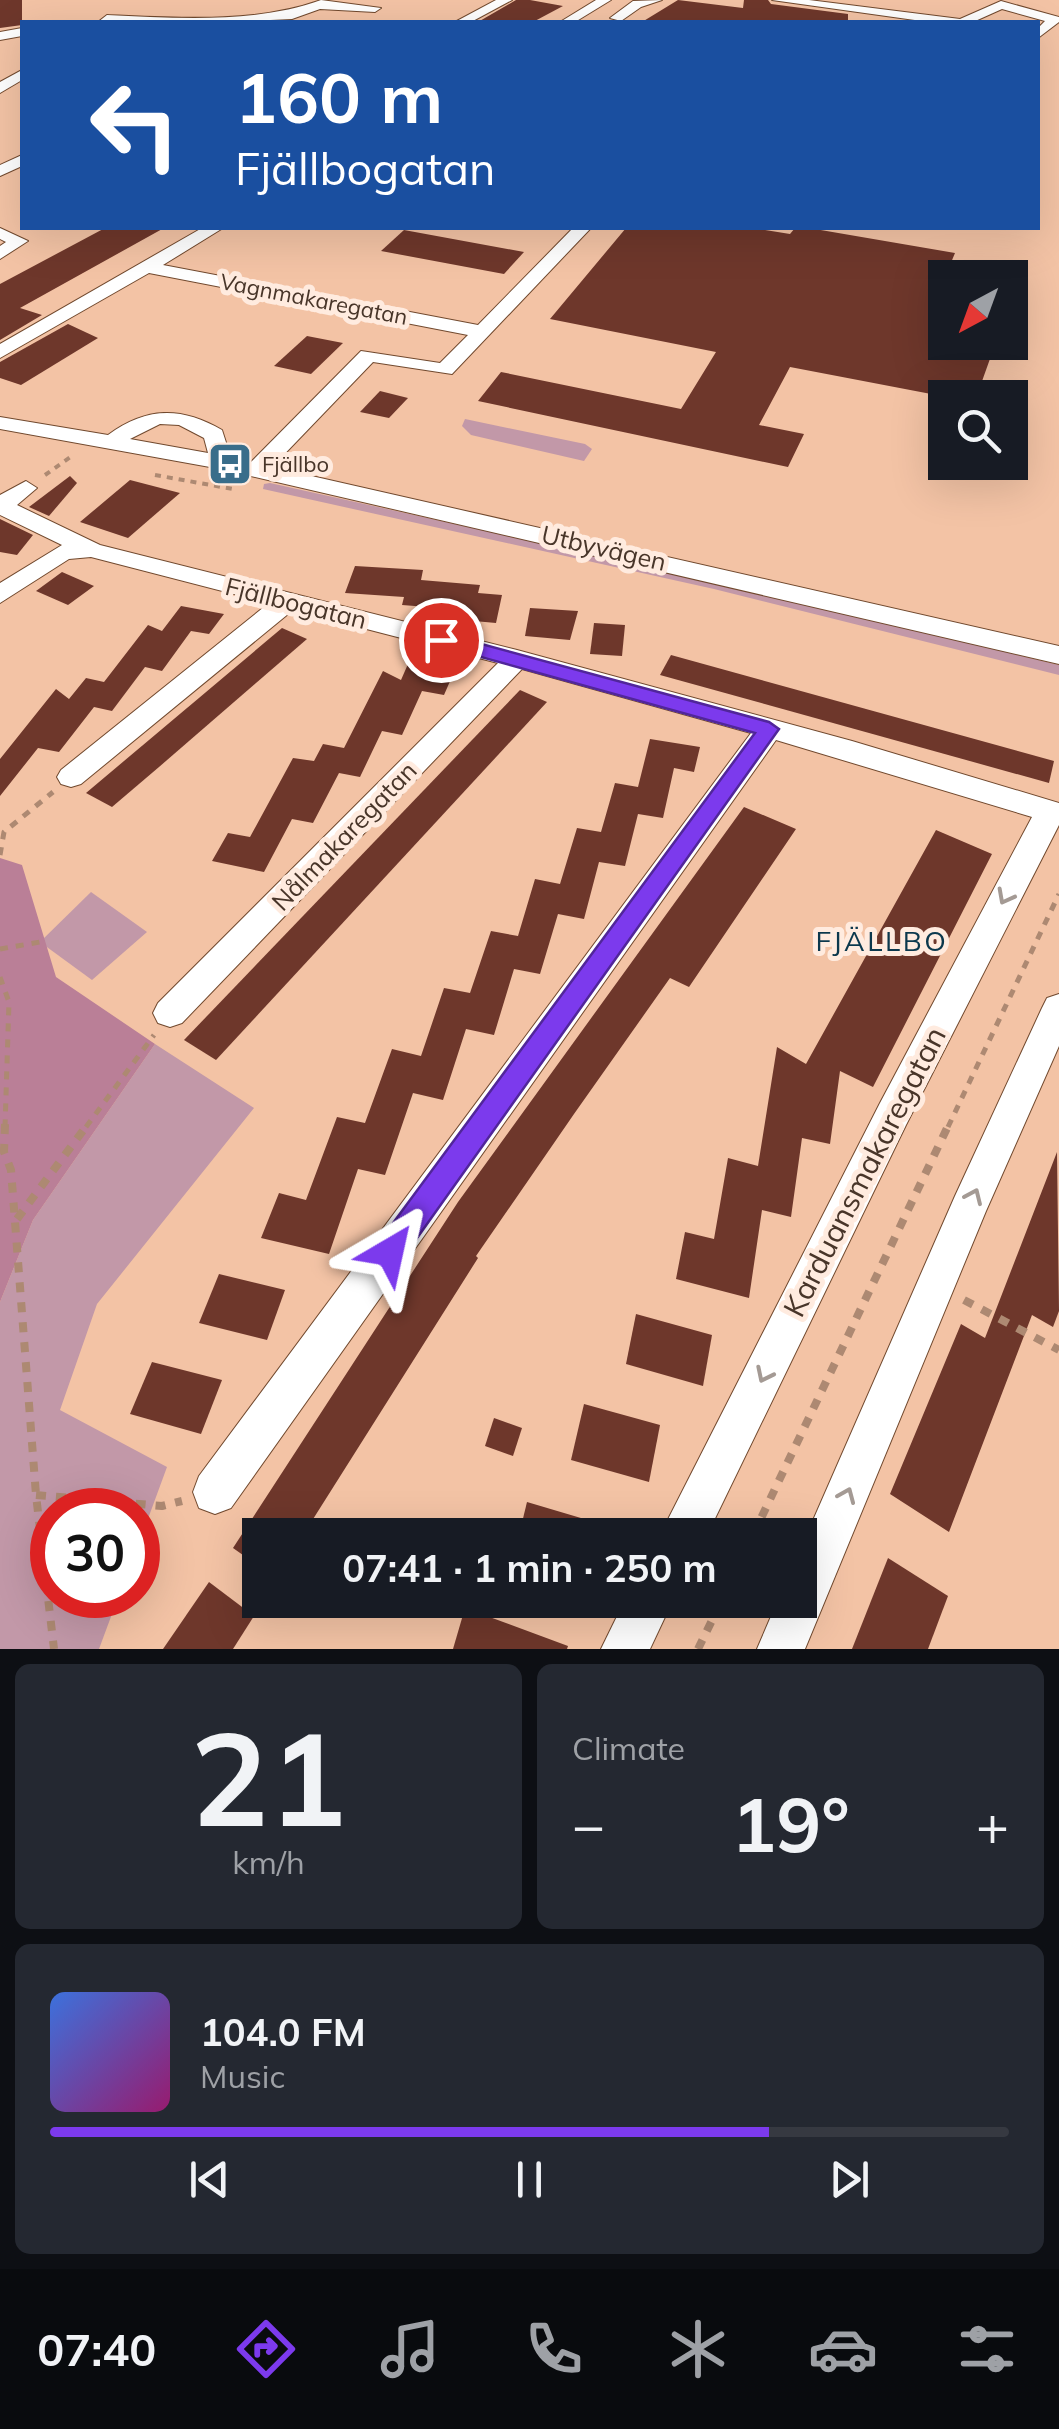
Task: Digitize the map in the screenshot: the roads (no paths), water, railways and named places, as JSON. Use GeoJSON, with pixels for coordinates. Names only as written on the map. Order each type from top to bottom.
{"type":"FeatureCollection","features":[{"type":"Feature","properties":{"kind":"street"},"geometry":{"type":"LineString","coordinates":[[466,20],[506,0]]}},
{"type":"Feature","properties":{"kind":"street"},"geometry":{"type":"LineString","coordinates":[[569,20],[604,0],[635,6]]}},
{"type":"Feature","properties":{"kind":"street"},"geometry":{"type":"LineString","coordinates":[[616,18],[635,6],[656,0]]}},
{"type":"Feature","properties":{"kind":"street"},"geometry":{"type":"LineString","coordinates":[[778,0],[943,20]]}},
{"type":"Feature","properties":{"kind":"street"},"geometry":{"type":"LineString","coordinates":[[868,11],[892,0]]}},
{"type":"Feature","properties":{"kind":"street"},"geometry":{"type":"LineString","coordinates":[[226,20],[271,18],[327,3],[379,4]]}},
{"type":"Feature","properties":{"kind":"street"},"geometry":{"type":"LineString","coordinates":[[355,20],[379,4]]}},
{"type":"Feature","properties":{"kind":"street"},"geometry":{"type":"LineString","coordinates":[[965,20],[1002,4],[1054,20],[1041,39]]}},
{"type":"Feature","properties":{"kind":"street"},"geometry":{"type":"LineString","coordinates":[[464,7],[478,14]]}},
{"type":"Feature","properties":{"kind":"street"},"geometry":{"type":"LineString","coordinates":[[0,89],[20,74]]}},
{"type":"Feature","properties":{"kind":"street"},"geometry":{"type":"LineString","coordinates":[[0,352],[210,230]]}},
{"type":"Feature","properties":{"kind":"street","name":"Vagnmakaregatan"},"geometry":{"type":"LineString","coordinates":[[256,470],[368,355],[446,370],[580,230]]}},
{"type":"Feature","properties":{"kind":"street","name":"Vagnmakaregatan"},"geometry":{"type":"LineString","coordinates":[[145,267],[482,332]]}},
{"type":"Feature","properties":{"kind":"street"},"geometry":{"type":"LineString","coordinates":[[202,304],[226,282]]}},
{"type":"Feature","properties":{"kind":"street","name":"Utbyvägen"},"geometry":{"type":"LineString","coordinates":[[0,403],[114,440]]}},
{"type":"Feature","properties":{"kind":"street"},"geometry":{"type":"LineString","coordinates":[[114,440],[149,418],[186,419],[214,435],[221,462]]}},
{"type":"Feature","properties":{"kind":"street","name":"Utbyvägen"},"geometry":{"type":"LineString","coordinates":[[0,422],[221,462],[1059,655]]}},
{"type":"Feature","properties":{"kind":"street"},"geometry":{"type":"LineString","coordinates":[[0,506],[26,488]]}},
{"type":"Feature","properties":{"kind":"street","name":"Fjällbogatan"},"geometry":{"type":"LineString","coordinates":[[0,506],[91,550],[518,659],[1055,813]]}},
{"type":"Feature","properties":{"kind":"street"},"geometry":{"type":"LineString","coordinates":[[0,595],[63,552],[91,550]]}},
{"type":"Feature","properties":{"kind":"street"},"geometry":{"type":"LineString","coordinates":[[71,778],[288,601]]}},
{"type":"Feature","properties":{"kind":"street","name":"Nålmakaregatan"},"geometry":{"type":"LineString","coordinates":[[170,1013],[518,659]]}},
{"type":"Feature","properties":{"kind":"street"},"geometry":{"type":"LineString","coordinates":[[215,1492],[769,729]]}},
{"type":"Feature","properties":{"kind":"street","name":"Karduansmakaregatan"},"geometry":{"type":"LineString","coordinates":[[691,1518],[893,1114],[1055,813]]}},
{"type":"Feature","properties":{"kind":"street"},"geometry":{"type":"LineString","coordinates":[[781,1649],[1059,1008]]}},
{"type":"Feature","properties":{"kind":"street"},"geometry":{"type":"LineString","coordinates":[[625,1649],[641,1618]]}},
{"type":"Feature","properties":{"kind":"place","name":"Fjällbo"},"geometry":{"type":"Point","coordinates":[230,464]}},
{"type":"Feature","properties":{"kind":"district","name":"FJÄLLBO"},"geometry":{"type":"Point","coordinates":[882,941]}}]}
